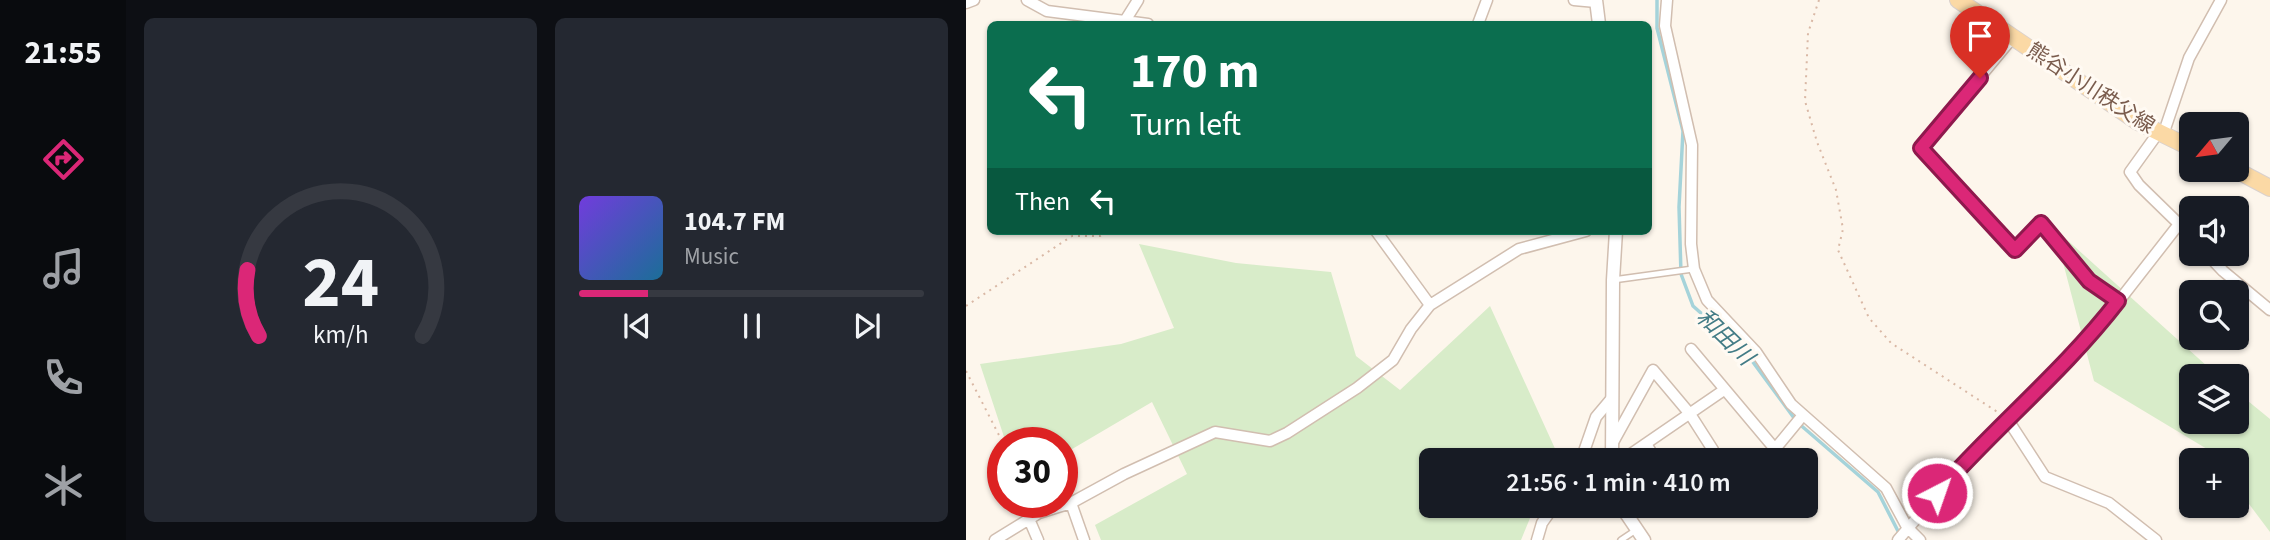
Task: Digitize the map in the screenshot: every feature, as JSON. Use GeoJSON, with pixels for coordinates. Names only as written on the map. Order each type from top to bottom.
{"type":"FeatureCollection","features":[{"type":"Feature","properties":{"kind":"main road","name":"熊谷小川秩父線"},"geometry":{"type":"LineString","coordinates":[[1958,0],[2161,134],[2179,142]]}},
{"type":"Feature","properties":{"kind":"main road"},"geometry":{"type":"LineString","coordinates":[[2249,177],[2270,188]]}},
{"type":"Feature","properties":{"kind":"street"},"geometry":{"type":"LineString","coordinates":[[966,3],[974,0]]}},
{"type":"Feature","properties":{"kind":"street"},"geometry":{"type":"LineString","coordinates":[[1027,0],[1047,11],[1117,21]]}},
{"type":"Feature","properties":{"kind":"street"},"geometry":{"type":"LineString","coordinates":[[1125,21],[1138,0]]}},
{"type":"Feature","properties":{"kind":"street"},"geometry":{"type":"LineString","coordinates":[[1479,21],[1487,0]]}},
{"type":"Feature","properties":{"kind":"street"},"geometry":{"type":"LineString","coordinates":[[1574,0],[1596,1],[1599,21]]}},
{"type":"Feature","properties":{"kind":"street"},"geometry":{"type":"LineString","coordinates":[[1667,0],[1665,26],[1692,145],[1693,268],[1707,300],[1756,352],[1791,404],[1886,488],[1907,527],[1920,540]]}},
{"type":"Feature","properties":{"kind":"street"},"geometry":{"type":"LineString","coordinates":[[1898,540],[1981,443],[2008,420],[2090,338],[2179,224],[2139,185],[2130,172],[2161,134],[2189,58],[2221,0]]}},
{"type":"Feature","properties":{"kind":"street"},"geometry":{"type":"LineString","coordinates":[[2013,37],[1921,148],[2015,250],[2041,223],[2089,281],[2118,301]]}},
{"type":"Feature","properties":{"kind":"street"},"geometry":{"type":"LineString","coordinates":[[1380,235],[1430,305]]}},
{"type":"Feature","properties":{"kind":"street"},"geometry":{"type":"LineString","coordinates":[[1078,499],[1124,474],[1215,432],[1270,441],[1287,433],[1357,388],[1393,360],[1411,328],[1430,305],[1519,249],[1571,235]]}},
{"type":"Feature","properties":{"kind":"street"},"geometry":{"type":"LineString","coordinates":[[1612,448],[1616,235]]}},
{"type":"Feature","properties":{"kind":"street"},"geometry":{"type":"LineString","coordinates":[[2218,266],[2270,310]]}},
{"type":"Feature","properties":{"kind":"street"},"geometry":{"type":"LineString","coordinates":[[1691,349],[1775,449],[1803,415]]}},
{"type":"Feature","properties":{"kind":"street"},"geometry":{"type":"LineString","coordinates":[[1612,443],[1653,370],[1690,414],[1712,448]]}},
{"type":"Feature","properties":{"kind":"street"},"geometry":{"type":"LineString","coordinates":[[1640,448],[1724,390]]}},
{"type":"Feature","properties":{"kind":"street"},"geometry":{"type":"LineString","coordinates":[[1585,448],[1595,417],[1612,398]]}},
{"type":"Feature","properties":{"kind":"street"},"geometry":{"type":"LineString","coordinates":[[2008,420],[2045,477],[2109,503],[2155,540]]}},
{"type":"Feature","properties":{"kind":"street"},"geometry":{"type":"LineString","coordinates":[[1646,444],[1648,448]]}},
{"type":"Feature","properties":{"kind":"street"},"geometry":{"type":"LineString","coordinates":[[1076,518],[1084,540]]}},
{"type":"Feature","properties":{"kind":"street"},"geometry":{"type":"LineString","coordinates":[[1537,540],[1546,518]]}},
{"type":"Feature","properties":{"kind":"street"},"geometry":{"type":"LineString","coordinates":[[1629,518],[1640,535]]}},
{"type":"Feature","properties":{"kind":"street"},"geometry":{"type":"LineString","coordinates":[[995,540],[1029,519],[1038,540]]}},
{"type":"Feature","properties":{"kind":"lane"},"geometry":{"type":"LineString","coordinates":[[1613,280],[1693,268]]}},
{"type":"Feature","properties":{"kind":"lane"},"geometry":{"type":"LineString","coordinates":[[1621,540],[1640,535]]}},
{"type":"Feature","properties":{"kind":"path"},"geometry":{"type":"LineString","coordinates":[[1819,0],[1808,33],[1805,101],[1817,142],[1836,190],[1843,229],[1838,250],[1869,318],[1891,342],[2008,420]]}},
{"type":"Feature","properties":{"kind":"path"},"geometry":{"type":"LineString","coordinates":[[966,306],[1072,236],[1102,235]]}},
{"type":"Feature","properties":{"kind":"path"},"geometry":{"type":"LineString","coordinates":[[966,371],[995,427]]}},
{"type":"Feature","properties":{"kind":"green space"},"geometry":{"type":"Polygon","coordinates":[[[2054,228],[2179,341],[2179,350],[2189,350],[2205,364],[2179,364],[2179,432],[2094,381],[2054,228]]]}},
{"type":"Feature","properties":{"kind":"green space"},"geometry":{"type":"Polygon","coordinates":[[[1139,244],[1236,263],[1331,272],[1356,356],[1400,390],[1490,306],[1555,448],[1419,448],[1419,518],[1530,518],[1521,540],[1101,540],[1095,525],[1187,474],[1152,402],[1078,446],[1078,427],[1001,427],[980,364],[1121,344],[1174,328],[1139,244]]]}},
{"type":"Feature","properties":{"kind":"green space"},"geometry":{"type":"Polygon","coordinates":[[[2249,402],[2270,419],[2270,532],[2249,504],[2249,448],[2205,448],[2182,434],[2249,434],[2249,402]]]}},
{"type":"Feature","properties":{"kind":"waterway","name":"和田川"},"geometry":{"type":"LineString","coordinates":[[1657,0],[1657,28],[1683,131],[1679,207],[1681,274],[1693,306],[1747,354],[1797,422],[1878,492],[1900,535]]}},
{"type":"Feature","properties":{"kind":"route"},"geometry":{"type":"LineString","coordinates":[[1937,493],[1981,443],[2008,420],[2090,338],[2118,301],[2089,281],[2041,223],[2015,250],[1921,148],[1980,78]]}}]}
